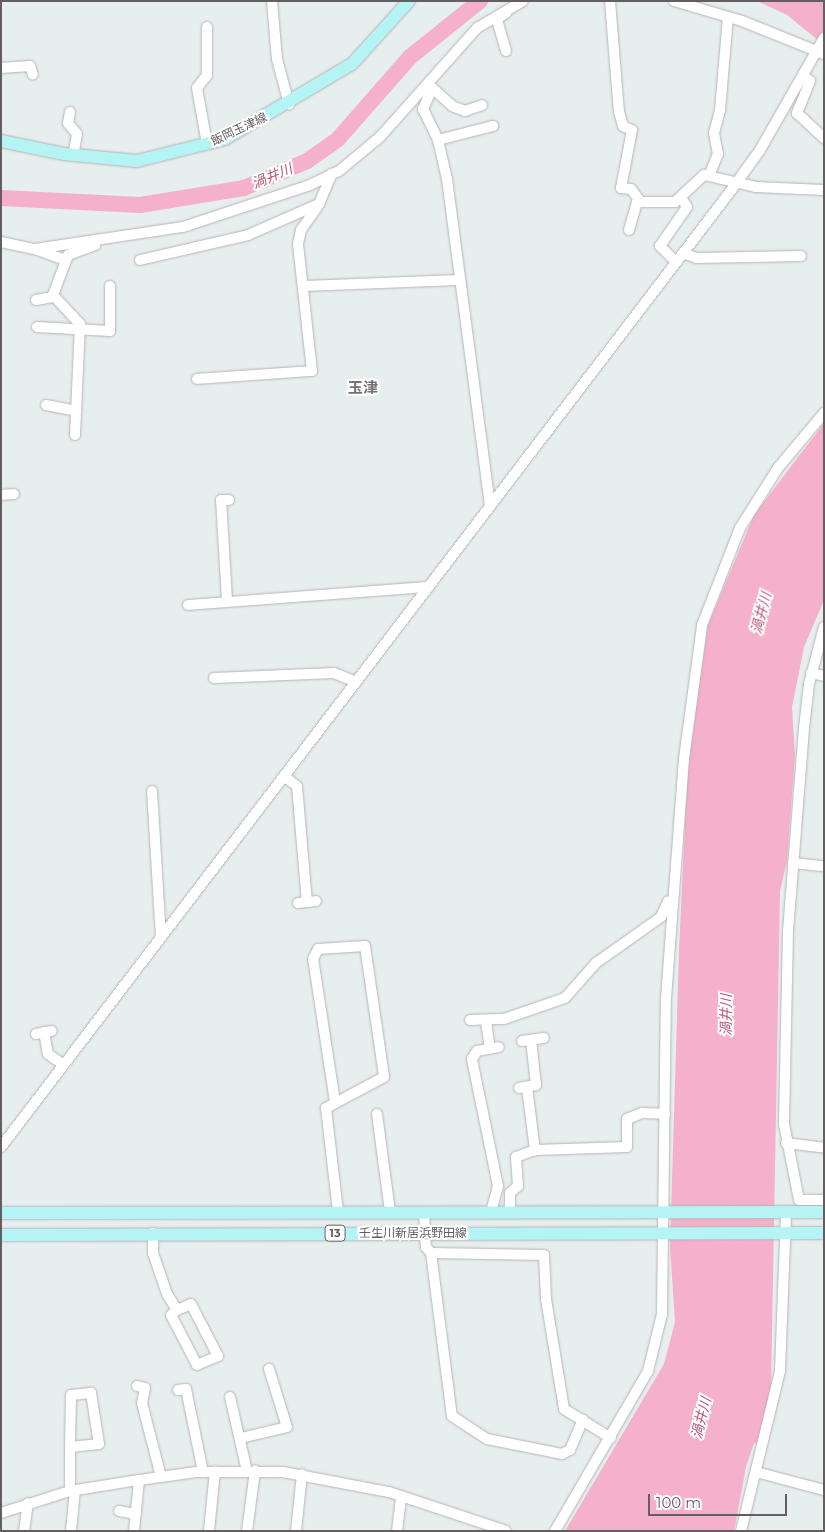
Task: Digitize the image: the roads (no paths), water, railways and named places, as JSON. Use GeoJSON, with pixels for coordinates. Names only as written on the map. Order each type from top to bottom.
{"type":"FeatureCollection","features":[{"type":"Feature","properties":{"kind":"main road","name":"飯岡玉津線"},"geometry":{"type":"LineString","coordinates":[[1,141],[73,156],[150,160],[207,144],[289,104],[352,64],[410,1]]}},
{"type":"Feature","properties":{"kind":"main road","name":"壬生川新居浜野田線"},"geometry":{"type":"LineString","coordinates":[[1,1213],[390,1211],[824,1212]]}},
{"type":"Feature","properties":{"kind":"main road","name":"壬生川新居浜野田線"},"geometry":{"type":"LineString","coordinates":[[1,1235],[824,1232]]}},
{"type":"Feature","properties":{"kind":"street"},"geometry":{"type":"LineString","coordinates":[[272,1],[277,59],[289,104]]}},
{"type":"Feature","properties":{"kind":"street"},"geometry":{"type":"LineString","coordinates":[[35,249],[98,241],[228,215],[332,174],[380,137],[431,86],[477,28],[508,8],[523,1]]}},
{"type":"Feature","properties":{"kind":"street"},"geometry":{"type":"LineString","coordinates":[[610,1],[619,112],[624,126],[632,130],[621,188],[631,189],[640,201],[668,204],[682,199],[700,178],[709,176],[737,182],[824,190]]}},
{"type":"Feature","properties":{"kind":"street"},"geometry":{"type":"LineString","coordinates":[[674,1],[728,17],[820,51]]}},
{"type":"Feature","properties":{"kind":"street"},"geometry":{"type":"LineString","coordinates":[[506,51],[496,19],[508,8]]}},
{"type":"Feature","properties":{"kind":"street"},"geometry":{"type":"LineString","coordinates":[[709,176],[718,154],[714,133],[720,110],[728,17]]}},
{"type":"Feature","properties":{"kind":"street"},"geometry":{"type":"LineString","coordinates":[[207,27],[207,75],[197,88],[207,144]]}},
{"type":"Feature","properties":{"kind":"street"},"geometry":{"type":"LineString","coordinates":[[1,1147],[737,182],[820,51],[824,38]]}},
{"type":"Feature","properties":{"kind":"street"},"geometry":{"type":"LineString","coordinates":[[1,68],[30,66],[33,75]]}},
{"type":"Feature","properties":{"kind":"street"},"geometry":{"type":"LineString","coordinates":[[804,75],[810,81],[797,112],[824,138]]}},
{"type":"Feature","properties":{"kind":"street"},"geometry":{"type":"LineString","coordinates":[[431,86],[458,109],[482,105]]}},
{"type":"Feature","properties":{"kind":"street"},"geometry":{"type":"LineString","coordinates":[[431,86],[423,109],[438,140],[460,280],[490,506]]}},
{"type":"Feature","properties":{"kind":"street"},"geometry":{"type":"LineString","coordinates":[[70,112],[68,124],[76,134],[73,156]]}},
{"type":"Feature","properties":{"kind":"street"},"geometry":{"type":"LineString","coordinates":[[438,140],[493,126]]}},
{"type":"Feature","properties":{"kind":"street"},"geometry":{"type":"LineString","coordinates":[[197,379],[312,371],[299,236],[319,204],[332,174]]}},
{"type":"Feature","properties":{"kind":"street"},"geometry":{"type":"LineString","coordinates":[[676,262],[660,249],[660,243],[687,207],[682,199]]}},
{"type":"Feature","properties":{"kind":"street"},"geometry":{"type":"LineString","coordinates":[[629,230],[631,211],[640,201]]}},
{"type":"Feature","properties":{"kind":"street"},"geometry":{"type":"LineString","coordinates":[[140,260],[248,235],[319,204]]}},
{"type":"Feature","properties":{"kind":"street"},"geometry":{"type":"LineString","coordinates":[[53,297],[66,260],[98,241]]}},
{"type":"Feature","properties":{"kind":"street"},"geometry":{"type":"LineString","coordinates":[[1,242],[35,249],[66,260]]}},
{"type":"Feature","properties":{"kind":"street"},"geometry":{"type":"LineString","coordinates":[[683,253],[697,258],[801,256]]}},
{"type":"Feature","properties":{"kind":"street"},"geometry":{"type":"LineString","coordinates":[[303,286],[460,280]]}},
{"type":"Feature","properties":{"kind":"street"},"geometry":{"type":"LineString","coordinates":[[37,327],[79,331],[114,330],[110,286]]}},
{"type":"Feature","properties":{"kind":"street"},"geometry":{"type":"LineString","coordinates":[[36,300],[53,297]]}},
{"type":"Feature","properties":{"kind":"street"},"geometry":{"type":"LineString","coordinates":[[53,297],[78,320],[75,435]]}},
{"type":"Feature","properties":{"kind":"street"},"geometry":{"type":"LineString","coordinates":[[46,405],[76,411]]}},
{"type":"Feature","properties":{"kind":"street"},"geometry":{"type":"LineString","coordinates":[[555,1531],[611,1438],[648,1371],[657,1341],[666,1285],[665,1114],[673,888],[692,679],[711,595],[736,536],[763,490],[824,413]]}},
{"type":"Feature","properties":{"kind":"street"},"geometry":{"type":"LineString","coordinates":[[1,495],[14,494]]}},
{"type":"Feature","properties":{"kind":"street"},"geometry":{"type":"LineString","coordinates":[[226,600],[221,500],[228,500]]}},
{"type":"Feature","properties":{"kind":"street"},"geometry":{"type":"LineString","coordinates":[[188,605],[226,600],[428,587]]}},
{"type":"Feature","properties":{"kind":"street"},"geometry":{"type":"LineString","coordinates":[[824,627],[822,643],[811,673],[794,863],[786,1000],[786,1143],[796,1170],[800,1200],[824,1200]]}},
{"type":"Feature","properties":{"kind":"street"},"geometry":{"type":"LineString","coordinates":[[214,678],[334,673],[356,682]]}},
{"type":"Feature","properties":{"kind":"street"},"geometry":{"type":"LineString","coordinates":[[811,673],[824,676]]}},
{"type":"Feature","properties":{"kind":"street"},"geometry":{"type":"LineString","coordinates":[[284,776],[297,786],[307,902]]}},
{"type":"Feature","properties":{"kind":"street"},"geometry":{"type":"LineString","coordinates":[[152,791],[161,938]]}},
{"type":"Feature","properties":{"kind":"street"},"geometry":{"type":"LineString","coordinates":[[794,863],[824,866]]}},
{"type":"Feature","properties":{"kind":"street"},"geometry":{"type":"LineString","coordinates":[[470,1020],[486,1021],[565,998],[596,963],[661,917],[673,888]]}},
{"type":"Feature","properties":{"kind":"street"},"geometry":{"type":"LineString","coordinates":[[335,1102],[313,959],[318,949],[364,946],[384,1077],[326,1108],[338,1212]]}},
{"type":"Feature","properties":{"kind":"street"},"geometry":{"type":"LineString","coordinates":[[486,1021],[494,1048],[477,1051],[472,1058],[498,1186],[491,1212]]}},
{"type":"Feature","properties":{"kind":"street"},"geometry":{"type":"LineString","coordinates":[[44,1032],[48,1054],[64,1065]]}},
{"type":"Feature","properties":{"kind":"street"},"geometry":{"type":"LineString","coordinates":[[535,1150],[523,1088],[536,1085],[526,1041],[544,1038]]}},
{"type":"Feature","properties":{"kind":"street"},"geometry":{"type":"LineString","coordinates":[[510,1212],[510,1194],[518,1186],[516,1157],[535,1150],[627,1147],[627,1119],[642,1113],[665,1114]]}},
{"type":"Feature","properties":{"kind":"street"},"geometry":{"type":"LineString","coordinates":[[378,1114],[390,1211]]}},
{"type":"Feature","properties":{"kind":"street"},"geometry":{"type":"LineString","coordinates":[[786,1143],[824,1148]]}},
{"type":"Feature","properties":{"kind":"street"},"geometry":{"type":"LineString","coordinates":[[424,1212],[424,1233],[431,1253],[452,1416],[487,1439],[562,1454],[570,1450],[583,1420]]}},
{"type":"Feature","properties":{"kind":"street"},"geometry":{"type":"LineString","coordinates":[[741,1531],[780,1371],[783,1212]]}},
{"type":"Feature","properties":{"kind":"street"},"geometry":{"type":"LineString","coordinates":[[153,1233],[153,1253],[177,1310]]}},
{"type":"Feature","properties":{"kind":"street"},"geometry":{"type":"LineString","coordinates":[[431,1253],[539,1252],[547,1261],[546,1299],[564,1409],[611,1438]]}},
{"type":"Feature","properties":{"kind":"street"},"geometry":{"type":"LineString","coordinates":[[191,1304],[218,1356],[197,1365],[171,1315],[177,1310],[191,1304]]}},
{"type":"Feature","properties":{"kind":"street"},"geometry":{"type":"LineString","coordinates":[[241,1438],[287,1426],[269,1369]]}},
{"type":"Feature","properties":{"kind":"street"},"geometry":{"type":"LineString","coordinates":[[137,1386],[145,1388],[142,1402],[160,1477]]}},
{"type":"Feature","properties":{"kind":"street"},"geometry":{"type":"LineString","coordinates":[[178,1390],[186,1388],[203,1472]]}},
{"type":"Feature","properties":{"kind":"street"},"geometry":{"type":"LineString","coordinates":[[70,1447],[99,1444],[91,1393],[71,1395],[70,1447],[73,1491],[71,1531]]}},
{"type":"Feature","properties":{"kind":"street"},"geometry":{"type":"LineString","coordinates":[[230,1397],[251,1471],[247,1531]]}},
{"type":"Feature","properties":{"kind":"street"},"geometry":{"type":"LineString","coordinates":[[209,1531],[215,1471]]}},
{"type":"Feature","properties":{"kind":"street"},"geometry":{"type":"LineString","coordinates":[[1,1513],[28,1503],[73,1491],[203,1472],[251,1471],[302,1474],[401,1496],[506,1531]]}},
{"type":"Feature","properties":{"kind":"street"},"geometry":{"type":"LineString","coordinates":[[756,1472],[824,1490]]}},
{"type":"Feature","properties":{"kind":"street"},"geometry":{"type":"LineString","coordinates":[[296,1531],[302,1474]]}},
{"type":"Feature","properties":{"kind":"street"},"geometry":{"type":"LineString","coordinates":[[134,1531],[139,1480]]}},
{"type":"Feature","properties":{"kind":"street"},"geometry":{"type":"LineString","coordinates":[[397,1531],[401,1496]]}},
{"type":"Feature","properties":{"kind":"street"},"geometry":{"type":"LineString","coordinates":[[24,1531],[28,1503]]}},
{"type":"Feature","properties":{"kind":"street"},"geometry":{"type":"LineString","coordinates":[[119,1511],[136,1514]]}},
{"type":"Feature","properties":{"kind":"water"},"geometry":{"type":"Polygon","coordinates":[[[757,1],[824,1],[824,45],[787,15],[757,1]]]}},
{"type":"Feature","properties":{"kind":"water"},"geometry":{"type":"Polygon","coordinates":[[[824,423],[824,600],[804,647],[792,707],[795,756],[787,861],[780,891],[771,1389],[758,1443],[754,1443],[746,1467],[734,1531],[565,1531],[664,1364],[675,1322],[670,1246],[679,951],[688,759],[708,625],[754,515],[824,423]]]}},
{"type":"Feature","properties":{"kind":"waterway","name":"渦井川"},"geometry":{"type":"LineString","coordinates":[[1,198],[140,205],[244,188],[307,161],[338,139],[410,57],[480,1]]}},
{"type":"Feature","properties":{"kind":"district","name":"玉津"},"geometry":{"type":"Point","coordinates":[363,388]}}]}
